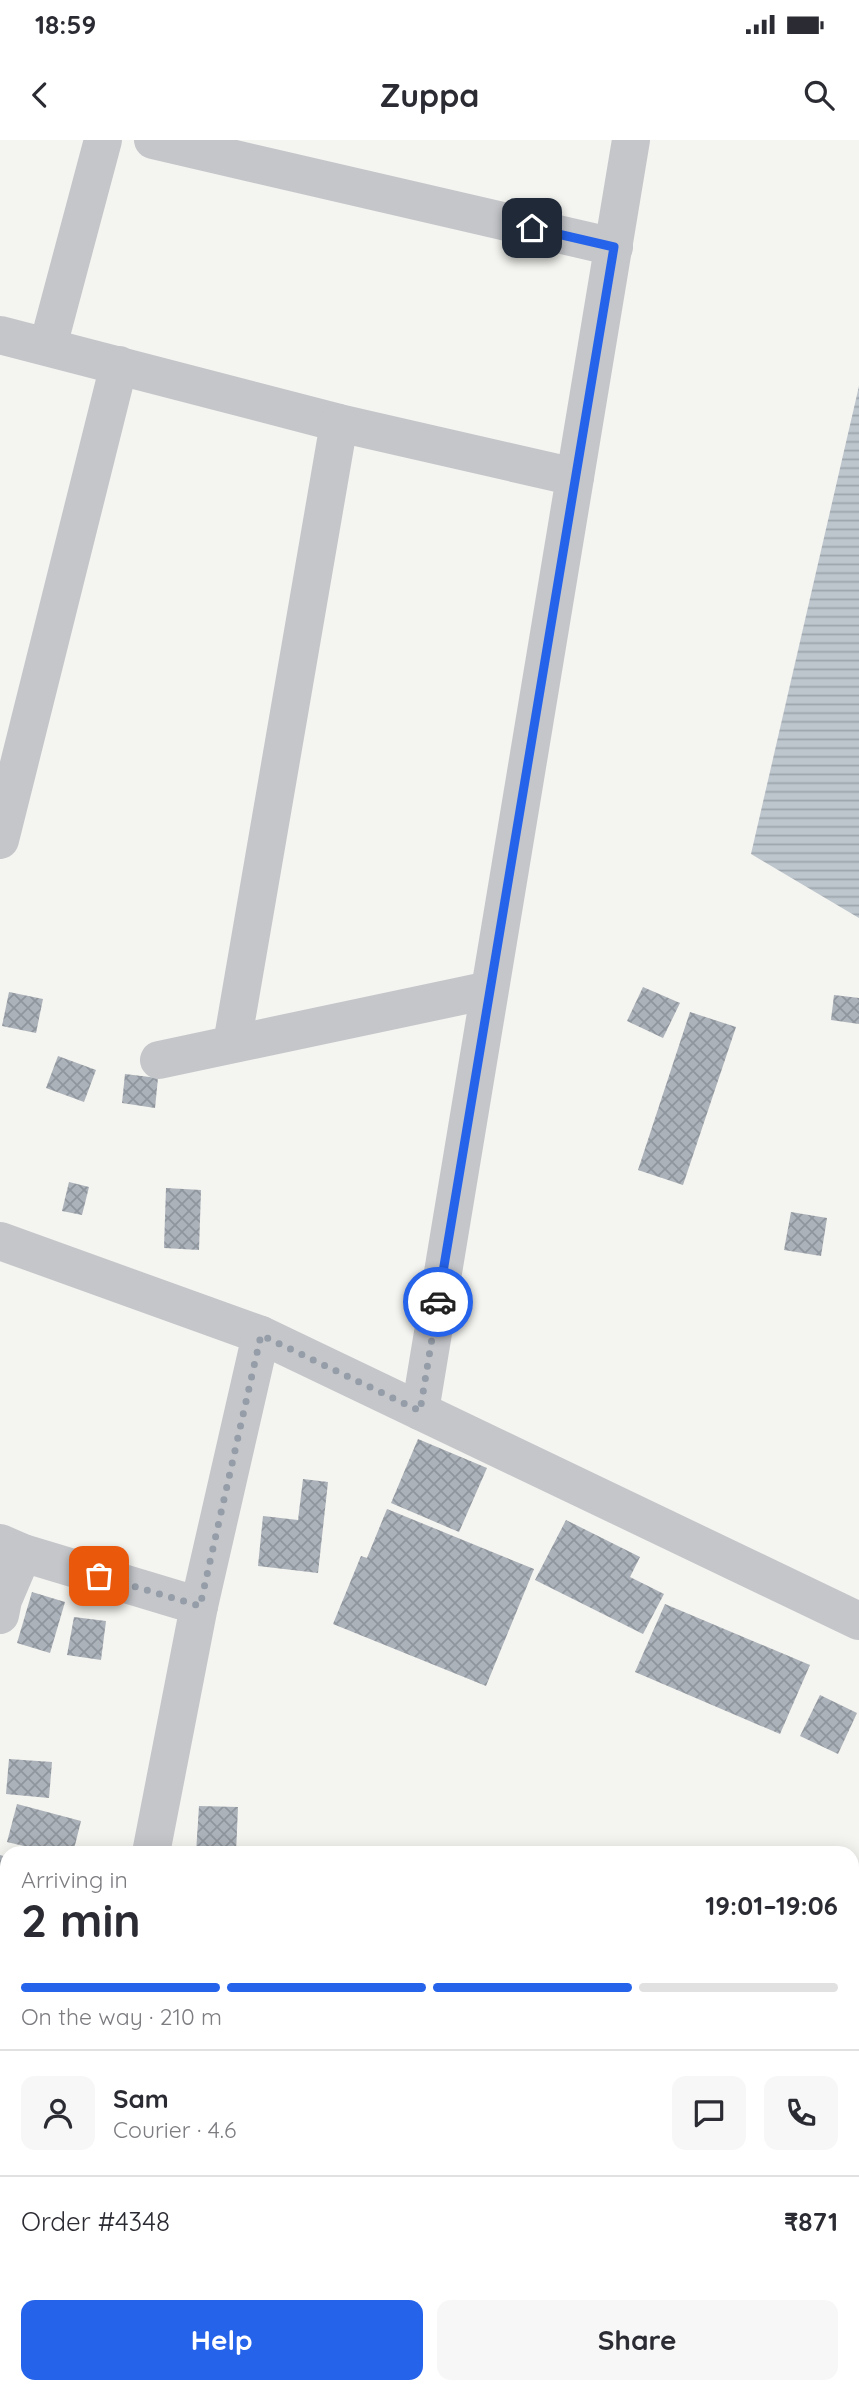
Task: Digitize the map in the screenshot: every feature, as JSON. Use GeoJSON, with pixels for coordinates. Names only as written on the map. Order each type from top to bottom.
{"type":"FeatureCollection","features":[{"type":"Feature","properties":{"kind":"street"},"geometry":{"type":"LineString","coordinates":[[48,346],[103,140]]}},
{"type":"Feature","properties":{"kind":"street"},"geometry":{"type":"LineString","coordinates":[[153,140],[614,247]]}},
{"type":"Feature","properties":{"kind":"street"},"geometry":{"type":"LineString","coordinates":[[420,1411],[631,140]]}},
{"type":"Feature","properties":{"kind":"street"},"geometry":{"type":"LineString","coordinates":[[0,335],[339,423],[575,477]]}},
{"type":"Feature","properties":{"kind":"street"},"geometry":{"type":"LineString","coordinates":[[0,840],[118,365]]}},
{"type":"Feature","properties":{"kind":"street"},"geometry":{"type":"LineString","coordinates":[[232,1044],[339,423]]}},
{"type":"Feature","properties":{"kind":"street"},"geometry":{"type":"LineString","coordinates":[[159,1060],[489,990]]}},
{"type":"Feature","properties":{"kind":"street"},"geometry":{"type":"LineString","coordinates":[[0,1241],[261,1335],[859,1621]]}},
{"type":"Feature","properties":{"kind":"street"},"geometry":{"type":"LineString","coordinates":[[152,1846],[200,1606],[261,1335]]}},
{"type":"Feature","properties":{"kind":"street"},"geometry":{"type":"LineString","coordinates":[[0,1615],[11,1548],[200,1606]]}},
{"type":"Feature","properties":{"kind":"shaded area"},"geometry":{"type":"Polygon","coordinates":[[[859,386],[859,918],[751,854],[859,386]]]}},
{"type":"Feature","properties":{"kind":"building"},"geometry":{"type":"Polygon","coordinates":[[[643,987],[680,1003],[663,1038],[627,1021],[643,987]]]}},
{"type":"Feature","properties":{"kind":"building"},"geometry":{"type":"Polygon","coordinates":[[[9,992],[43,999],[36,1033],[2,1026],[9,992]]]}},
{"type":"Feature","properties":{"kind":"building"},"geometry":{"type":"Polygon","coordinates":[[[834,995],[859,998],[859,1024],[831,1020],[834,995]]]}},
{"type":"Feature","properties":{"kind":"building"},"geometry":{"type":"Polygon","coordinates":[[[690,1012],[736,1027],[683,1185],[638,1170],[690,1012]]]}},
{"type":"Feature","properties":{"kind":"building"},"geometry":{"type":"Polygon","coordinates":[[[58,1056],[96,1070],[84,1102],[46,1088],[58,1056]]]}},
{"type":"Feature","properties":{"kind":"building"},"geometry":{"type":"Polygon","coordinates":[[[125,1074],[158,1078],[155,1108],[122,1103],[125,1074]]]}},
{"type":"Feature","properties":{"kind":"building"},"geometry":{"type":"Polygon","coordinates":[[[69,1182],[89,1187],[82,1215],[62,1211],[69,1182]]]}},
{"type":"Feature","properties":{"kind":"building"},"geometry":{"type":"Polygon","coordinates":[[[166,1188],[201,1190],[199,1250],[164,1248],[166,1188]]]}},
{"type":"Feature","properties":{"kind":"building"},"geometry":{"type":"Polygon","coordinates":[[[791,1212],[827,1218],[821,1256],[784,1250],[791,1212]]]}},
{"type":"Feature","properties":{"kind":"building"},"geometry":{"type":"Polygon","coordinates":[[[418,1439],[487,1468],[459,1532],[391,1503],[418,1439]]]}},
{"type":"Feature","properties":{"kind":"building"},"geometry":{"type":"Polygon","coordinates":[[[303,1479],[328,1482],[318,1573],[258,1566],[263,1516],[298,1520],[303,1479]]]}},
{"type":"Feature","properties":{"kind":"building"},"geometry":{"type":"Polygon","coordinates":[[[387,1509],[534,1569],[486,1686],[333,1624],[361,1556],[367,1558],[387,1509]]]}},
{"type":"Feature","properties":{"kind":"building"},"geometry":{"type":"Polygon","coordinates":[[[566,1520],[640,1557],[630,1577],[664,1594],[643,1634],[535,1580],[566,1520]]]}},
{"type":"Feature","properties":{"kind":"building"},"geometry":{"type":"Polygon","coordinates":[[[32,1592],[65,1602],[50,1653],[17,1643],[32,1592]]]}},
{"type":"Feature","properties":{"kind":"building"},"geometry":{"type":"Polygon","coordinates":[[[665,1604],[810,1665],[780,1734],[635,1672],[665,1604]]]}},
{"type":"Feature","properties":{"kind":"building"},"geometry":{"type":"Polygon","coordinates":[[[74,1617],[106,1621],[101,1660],[67,1655],[74,1617]]]}},
{"type":"Feature","properties":{"kind":"building"},"geometry":{"type":"Polygon","coordinates":[[[820,1695],[857,1713],[838,1754],[800,1736],[820,1695]]]}},
{"type":"Feature","properties":{"kind":"building"},"geometry":{"type":"Polygon","coordinates":[[[9,1759],[52,1762],[49,1798],[6,1794],[9,1759]]]}},
{"type":"Feature","properties":{"kind":"building"},"geometry":{"type":"Polygon","coordinates":[[[17,1804],[81,1821],[75,1846],[24,1846],[7,1842],[17,1804]]]}},
{"type":"Feature","properties":{"kind":"building"},"geometry":{"type":"Polygon","coordinates":[[[199,1806],[238,1807],[236,1846],[196,1846],[199,1806]]]}},
{"type":"Feature","properties":{"kind":"way so far"},"geometry":{"type":"LineString","coordinates":[[99,1576],[200,1606],[261,1335],[420,1411],[438,1302]]}},
{"type":"Feature","properties":{"kind":"route"},"geometry":{"type":"LineString","coordinates":[[438,1302],[614,247],[532,228]]}}]}
